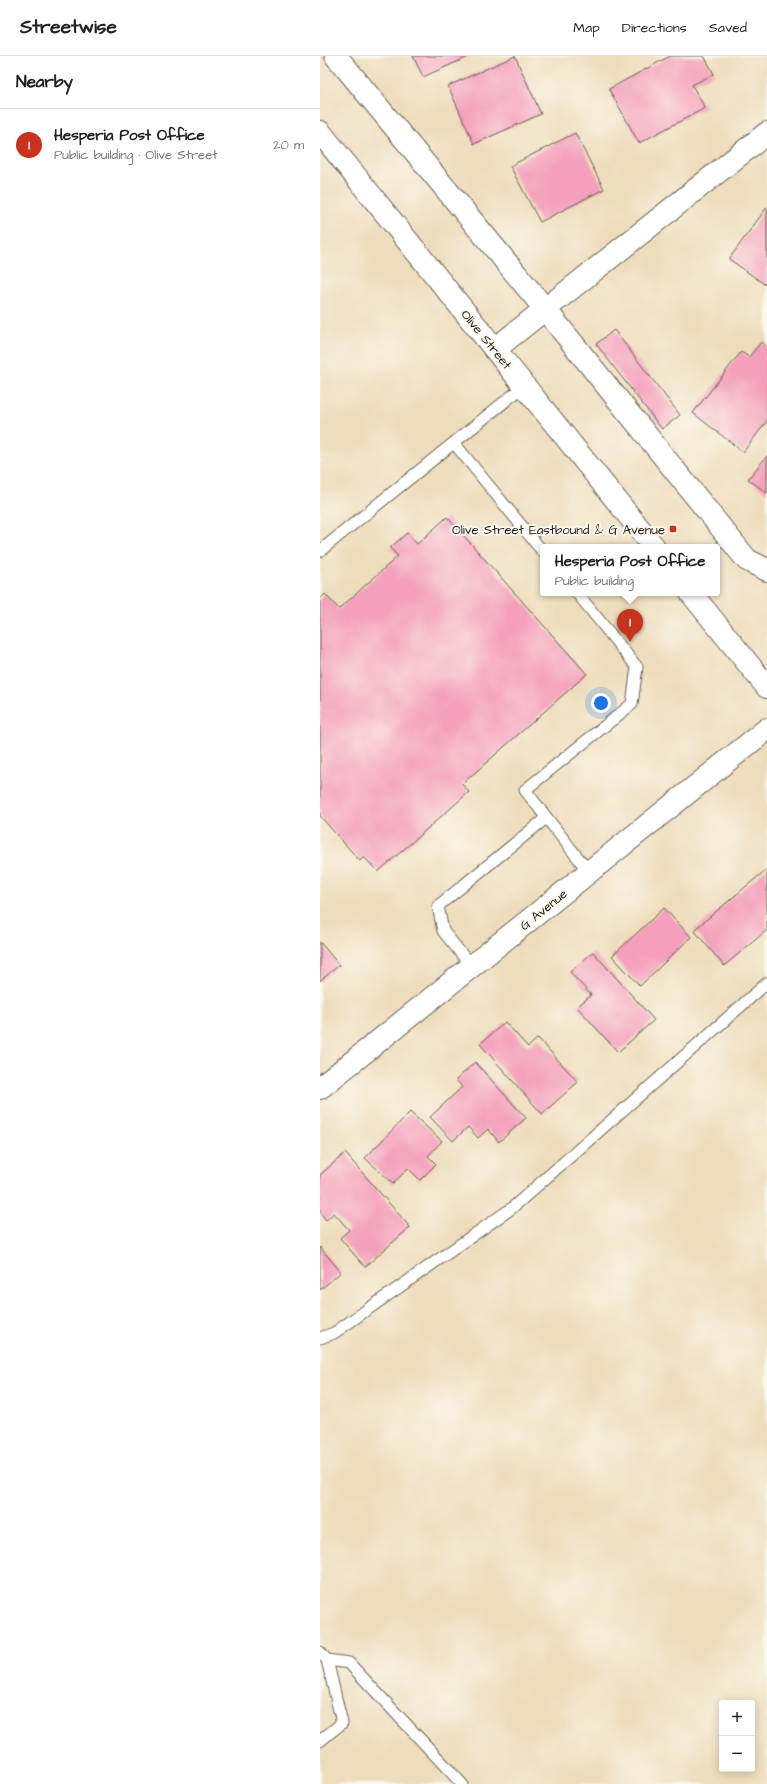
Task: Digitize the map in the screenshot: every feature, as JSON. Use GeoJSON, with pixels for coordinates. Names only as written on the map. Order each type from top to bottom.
{"type":"FeatureCollection","features":[{"type":"Feature","properties":{"kind":"street"},"geometry":{"type":"LineString","coordinates":[[336,56],[545,309],[747,560],[767,570]]}},
{"type":"Feature","properties":{"kind":"street","name":"Olive Street"},"geometry":{"type":"LineString","coordinates":[[320,132],[652,544]]}},
{"type":"Feature","properties":{"kind":"street"},"geometry":{"type":"LineString","coordinates":[[495,349],[767,133]]}},
{"type":"Feature","properties":{"kind":"street"},"geometry":{"type":"LineString","coordinates":[[693,596],[767,687]]}},
{"type":"Feature","properties":{"kind":"street","name":"G Avenue"},"geometry":{"type":"LineString","coordinates":[[320,1088],[767,729]]}},
{"type":"Feature","properties":{"kind":"lane"},"geometry":{"type":"LineString","coordinates":[[320,551],[524,386]]}},
{"type":"Feature","properties":{"kind":"lane"},"geometry":{"type":"LineString","coordinates":[[454,443],[540,548]]}},
{"type":"Feature","properties":{"kind":"lane"},"geometry":{"type":"LineString","coordinates":[[579,596],[637,667],[632,704],[525,790],[589,872]]}},
{"type":"Feature","properties":{"kind":"lane"},"geometry":{"type":"LineString","coordinates":[[472,966],[443,931],[438,906],[546,818]]}},
{"type":"Feature","properties":{"kind":"lane"},"geometry":{"type":"LineString","coordinates":[[320,1338],[334,1334],[512,1208],[767,983]]}},
{"type":"Feature","properties":{"kind":"lane"},"geometry":{"type":"LineString","coordinates":[[320,1741],[342,1723],[323,1656]]}},
{"type":"Feature","properties":{"kind":"lane"},"geometry":{"type":"LineString","coordinates":[[323,1656],[349,1663],[462,1784]]}},
{"type":"Feature","properties":{"kind":"building"},"geometry":{"type":"Polygon","coordinates":[[[413,56],[470,56],[423,77],[413,56]]]}},
{"type":"Feature","properties":{"kind":"building"},"geometry":{"type":"Polygon","coordinates":[[[515,56],[541,114],[474,144],[448,86],[515,56]]]}},
{"type":"Feature","properties":{"kind":"building"},"geometry":{"type":"Polygon","coordinates":[[[670,56],[704,56],[714,74],[692,85],[705,108],[639,143],[609,89],[670,56]]]}},
{"type":"Feature","properties":{"kind":"building"},"geometry":{"type":"Polygon","coordinates":[[[575,133],[604,189],[540,222],[510,166],[575,133]]]}},
{"type":"Feature","properties":{"kind":"building"},"geometry":{"type":"Polygon","coordinates":[[[767,207],[767,286],[729,259],[767,207]]]}},
{"type":"Feature","properties":{"kind":"building"},"geometry":{"type":"Polygon","coordinates":[[[614,330],[680,415],[662,429],[596,344],[614,330]]]}},
{"type":"Feature","properties":{"kind":"building"},"geometry":{"type":"Polygon","coordinates":[[[761,342],[767,347],[767,421],[743,452],[693,413],[741,352],[749,357],[761,342]]]}},
{"type":"Feature","properties":{"kind":"building"},"geometry":{"type":"Polygon","coordinates":[[[767,456],[767,493],[748,479],[767,456]]]}},
{"type":"Feature","properties":{"kind":"building"},"geometry":{"type":"Polygon","coordinates":[[[447,517],[587,674],[462,784],[469,792],[378,872],[364,857],[360,861],[320,816],[320,599],[325,594],[339,609],[398,556],[390,548],[407,533],[417,544],[447,517]]]}},
{"type":"Feature","properties":{"kind":"building"},"geometry":{"type":"Polygon","coordinates":[[[767,869],[767,930],[724,966],[694,930],[767,869]]]}},
{"type":"Feature","properties":{"kind":"building"},"geometry":{"type":"Polygon","coordinates":[[[664,908],[691,937],[640,986],[612,956],[664,908]]]}},
{"type":"Feature","properties":{"kind":"building"},"geometry":{"type":"Polygon","coordinates":[[[320,942],[339,965],[320,981],[320,942]]]}},
{"type":"Feature","properties":{"kind":"building"},"geometry":{"type":"Polygon","coordinates":[[[593,952],[654,1020],[618,1052],[577,1007],[591,995],[570,972],[593,952]]]}},
{"type":"Feature","properties":{"kind":"building"},"geometry":{"type":"Polygon","coordinates":[[[505,1022],[528,1047],[538,1038],[578,1082],[542,1114],[480,1044],[505,1022]]]}},
{"type":"Feature","properties":{"kind":"building"},"geometry":{"type":"Polygon","coordinates":[[[475,1062],[526,1118],[499,1142],[488,1129],[478,1138],[468,1127],[453,1141],[430,1117],[462,1087],[456,1080],[475,1062]]]}},
{"type":"Feature","properties":{"kind":"building"},"geometry":{"type":"Polygon","coordinates":[[[410,1112],[442,1141],[428,1156],[436,1164],[420,1180],[408,1168],[393,1184],[365,1158],[410,1112]]]}},
{"type":"Feature","properties":{"kind":"building"},"geometry":{"type":"Polygon","coordinates":[[[345,1153],[410,1227],[365,1267],[340,1238],[349,1230],[334,1213],[326,1220],[320,1212],[320,1175],[345,1153]]]}},
{"type":"Feature","properties":{"kind":"building"},"geometry":{"type":"Polygon","coordinates":[[[320,1247],[341,1272],[320,1290],[320,1247]]]}},
{"type":"Feature","properties":{"kind":"place","name":"Olive Street Eastbound & G Avenue"},"geometry":{"type":"Point","coordinates":[673,529]}},
{"type":"Feature","properties":{"kind":"place","name":"Hesperia Post Office"},"geometry":{"type":"Point","coordinates":[630,642]}}]}
